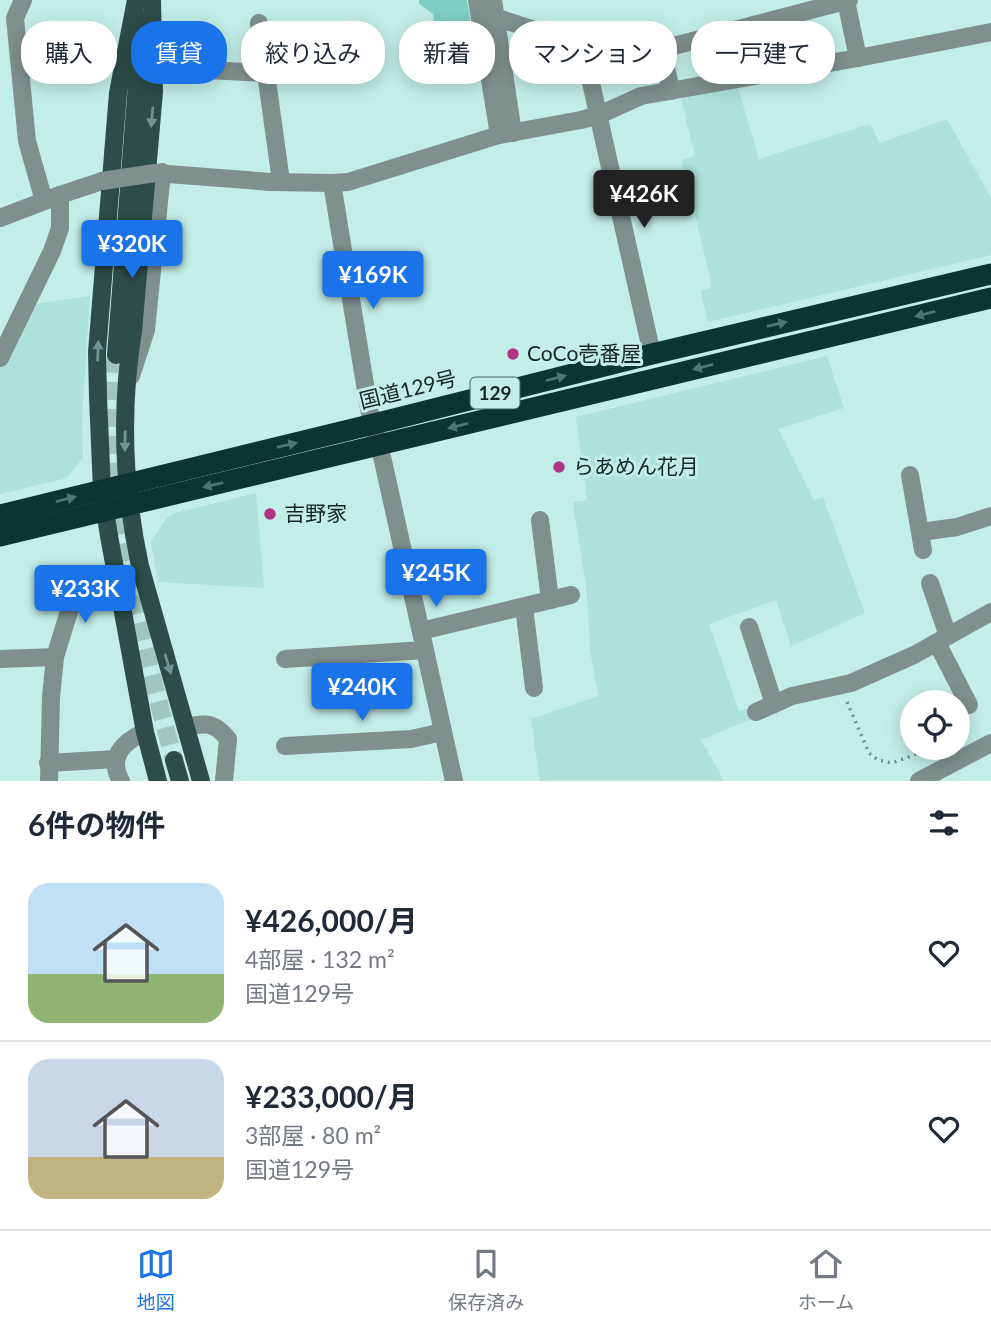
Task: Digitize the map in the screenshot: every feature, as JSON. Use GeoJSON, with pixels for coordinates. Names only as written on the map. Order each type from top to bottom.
{"type":"FeatureCollection","features":[{"type":"Feature","properties":{"kind":"highway","name":"国道129号"},"geometry":{"type":"LineString","coordinates":[[0,515],[652,354],[991,274]]}},
{"type":"Feature","properties":{"kind":"highway","name":"129"},"geometry":{"type":"LineString","coordinates":[[0,537],[991,302]]}},
{"type":"Feature","properties":{"kind":"main road"},"geometry":{"type":"LineString","coordinates":[[136,0],[118,93],[97,352],[105,511],[145,732],[158,781]]}},
{"type":"Feature","properties":{"kind":"main road"},"geometry":{"type":"LineString","coordinates":[[116,355],[144,0]]}},
{"type":"Feature","properties":{"kind":"main road"},"geometry":{"type":"LineString","coordinates":[[152,0],[154,92],[133,331],[127,369],[124,459],[132,531],[140,566],[201,781]]}},
{"type":"Feature","properties":{"kind":"main road"},"geometry":{"type":"LineString","coordinates":[[174,760],[180,781]]}},
{"type":"Feature","properties":{"kind":"street"},"geometry":{"type":"LineString","coordinates":[[3,349],[52,251],[60,228],[52,198],[27,141],[8,17],[23,0]]}},
{"type":"Feature","properties":{"kind":"street"},"geometry":{"type":"LineString","coordinates":[[768,21],[847,0],[858,58]]}},
{"type":"Feature","properties":{"kind":"street"},"geometry":{"type":"LineString","coordinates":[[483,4],[509,21]]}},
{"type":"Feature","properties":{"kind":"street"},"geometry":{"type":"LineString","coordinates":[[483,4],[506,134]]}},
{"type":"Feature","properties":{"kind":"street"},"geometry":{"type":"LineString","coordinates":[[0,218],[102,181],[159,172],[271,182],[348,182],[506,134],[581,120],[641,96],[991,32]]}},
{"type":"Feature","properties":{"kind":"street"},"geometry":{"type":"LineString","coordinates":[[268,84],[281,181]]}},
{"type":"Feature","properties":{"kind":"street"},"geometry":{"type":"LineString","coordinates":[[591,84],[652,354]]}},
{"type":"Feature","properties":{"kind":"street"},"geometry":{"type":"LineString","coordinates":[[670,84],[671,91]]}},
{"type":"Feature","properties":{"kind":"street"},"geometry":{"type":"LineString","coordinates":[[126,392],[146,330],[159,172]]}},
{"type":"Feature","properties":{"kind":"street"},"geometry":{"type":"LineString","coordinates":[[332,183],[369,409],[454,781]]}},
{"type":"Feature","properties":{"kind":"street"},"geometry":{"type":"LineString","coordinates":[[910,475],[906,494],[921,532],[923,550]]}},
{"type":"Feature","properties":{"kind":"street"},"geometry":{"type":"LineString","coordinates":[[921,532],[957,527],[991,516]]}},
{"type":"Feature","properties":{"kind":"street"},"geometry":{"type":"LineString","coordinates":[[540,520],[550,555],[550,600]]}},
{"type":"Feature","properties":{"kind":"street"},"geometry":{"type":"LineString","coordinates":[[49,781],[51,696],[55,657],[78,582]]}},
{"type":"Feature","properties":{"kind":"street"},"geometry":{"type":"LineString","coordinates":[[930,583],[943,640],[963,690]]}},
{"type":"Feature","properties":{"kind":"street"},"geometry":{"type":"LineString","coordinates":[[421,631],[571,595]]}},
{"type":"Feature","properties":{"kind":"street"},"geometry":{"type":"LineString","coordinates":[[524,607],[534,688]]}},
{"type":"Feature","properties":{"kind":"street"},"geometry":{"type":"LineString","coordinates":[[756,712],[792,696],[851,683],[906,659],[991,612]]}},
{"type":"Feature","properties":{"kind":"street"},"geometry":{"type":"LineString","coordinates":[[757,636],[774,704]]}},
{"type":"Feature","properties":{"kind":"street"},"geometry":{"type":"LineString","coordinates":[[285,659],[306,651],[425,650]]}},
{"type":"Feature","properties":{"kind":"street"},"geometry":{"type":"LineString","coordinates":[[0,659],[55,657]]}},
{"type":"Feature","properties":{"kind":"street"},"geometry":{"type":"LineString","coordinates":[[187,727],[211,724],[221,730],[228,739],[224,781]]}},
{"type":"Feature","properties":{"kind":"street"},"geometry":{"type":"LineString","coordinates":[[121,781],[116,759],[123,746],[145,732]]}},
{"type":"Feature","properties":{"kind":"street"},"geometry":{"type":"LineString","coordinates":[[285,747],[411,739],[443,732]]}},
{"type":"Feature","properties":{"kind":"street"},"geometry":{"type":"LineString","coordinates":[[919,781],[991,743]]}},
{"type":"Feature","properties":{"kind":"street"},"geometry":{"type":"LineString","coordinates":[[48,763],[116,759]]}},
{"type":"Feature","properties":{"kind":"path"},"geometry":{"type":"LineString","coordinates":[[839,686],[869,753],[878,760],[891,763],[900,760]]}},
{"type":"Feature","properties":{"kind":"shaded area"},"geometry":{"type":"Polygon","coordinates":[[[419,0],[467,0],[470,21],[434,21],[433,14],[419,4],[419,0]]]}},
{"type":"Feature","properties":{"kind":"shaded area"},"geometry":{"type":"Polygon","coordinates":[[[737,84],[759,159],[870,124],[880,143],[947,119],[991,198],[991,255],[708,322],[701,291],[712,287],[682,160],[695,156],[680,95],[737,84]]]}},
{"type":"Feature","properties":{"kind":"shaded area"},"geometry":{"type":"Polygon","coordinates":[[[90,296],[82,419],[83,457],[67,478],[0,494],[0,363],[35,304],[90,296]]]}},
{"type":"Feature","properties":{"kind":"shaded area"},"geometry":{"type":"Polygon","coordinates":[[[827,356],[844,408],[778,429],[814,500],[823,497],[865,613],[791,646],[776,600],[709,624],[739,711],[750,708],[754,718],[701,740],[723,781],[540,781],[531,719],[598,696],[590,650],[587,594],[573,502],[587,500],[576,417],[827,356]]]}},
{"type":"Feature","properties":{"kind":"shaded area"},"geometry":{"type":"Polygon","coordinates":[[[256,493],[264,588],[158,582],[151,542],[167,517],[256,493]]]}},
{"type":"Feature","properties":{"kind":"tunnel"},"geometry":{"type":"LineString","coordinates":[[116,355],[113,451],[121,529],[135,607],[174,760]]}},
{"type":"Feature","properties":{"kind":"place","name":"CoCo壱番屋"},"geometry":{"type":"Point","coordinates":[513,354]}},
{"type":"Feature","properties":{"kind":"place","name":"らあめん花月"},"geometry":{"type":"Point","coordinates":[559,467]}},
{"type":"Feature","properties":{"kind":"place","name":"吉野家"},"geometry":{"type":"Point","coordinates":[270,514]}}]}
